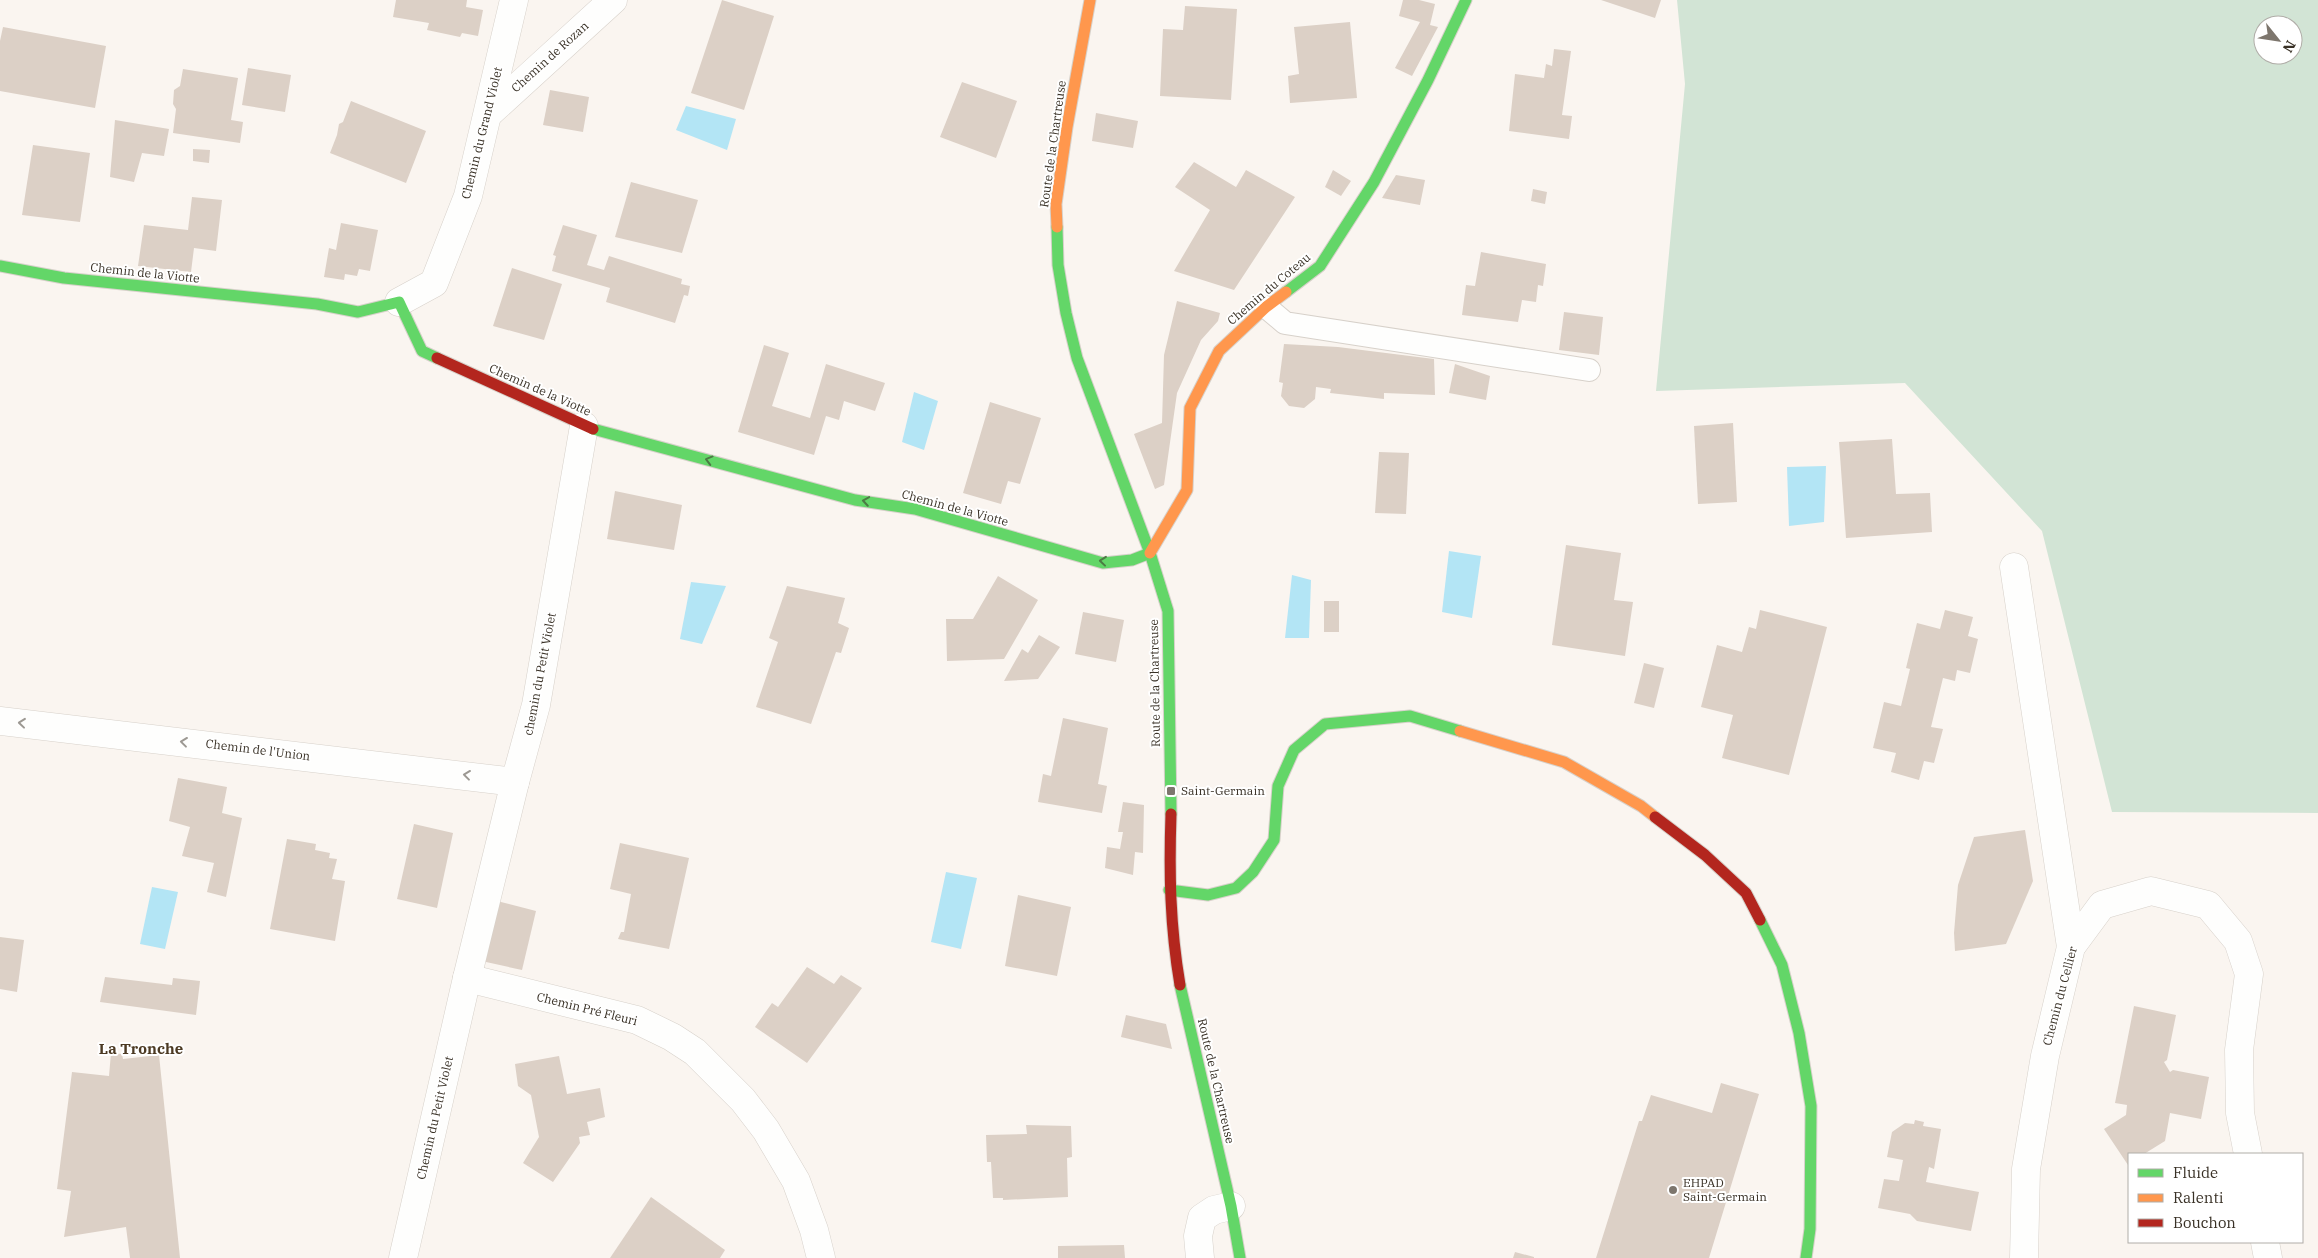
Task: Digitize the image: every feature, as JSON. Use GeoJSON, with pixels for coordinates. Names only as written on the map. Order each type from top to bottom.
{"type":"FeatureCollection","features":[{"type":"Feature","properties":{"kind":"street","name":"Chemin du Grand Violet"},"geometry":{"type":"LineString","coordinates":[[399,302],[434,283],[468,196],[514,0]]}},
{"type":"Feature","properties":{"kind":"street","name":"Chemin de Rozan"},"geometry":{"type":"LineString","coordinates":[[488,114],[613,0]]}},
{"type":"Feature","properties":{"kind":"street","name":"Route de la Chartreuse"},"geometry":{"type":"LineString","coordinates":[[1090,0],[1067,126],[1056,204],[1058,265],[1066,313],[1077,358],[1150,553],[1168,611],[1171,791],[1169,890],[1172,936],[1180,984],[1231,1206],[1240,1258]]}},
{"type":"Feature","properties":{"kind":"street","name":"Chemin du Coteau"},"geometry":{"type":"LineString","coordinates":[[1150,553],[1187,490],[1190,408],[1219,351],[1266,307],[1320,266],[1374,182],[1428,80],[1466,0]]}},
{"type":"Feature","properties":{"kind":"street","name":"Chemin de la Viotte"},"geometry":{"type":"LineString","coordinates":[[0,266],[64,278],[318,304],[358,312],[399,302],[422,351],[584,426],[855,500],[914,509],[1104,562],[1132,560],[1150,553]]}},
{"type":"Feature","properties":{"kind":"street","name":"chemin du Petit Violet"},"geometry":{"type":"LineString","coordinates":[[467,978],[515,782],[536,706],[584,426]]}},
{"type":"Feature","properties":{"kind":"street"},"geometry":{"type":"LineString","coordinates":[[2014,567],[2071,947]]}},
{"type":"Feature","properties":{"kind":"street"},"geometry":{"type":"LineString","coordinates":[[1169,890],[1208,895],[1236,888],[1253,872],[1274,840],[1278,786],[1294,750],[1326,724],[1410,716],[1564,762],[1641,806],[1705,855],[1746,893],[1782,965],[1800,1033],[1811,1106],[1810,1228],[1806,1258]]}},
{"type":"Feature","properties":{"kind":"street","name":"Chemin de l'Union"},"geometry":{"type":"LineString","coordinates":[[0,721],[515,782]]}},
{"type":"Feature","properties":{"kind":"street","name":"Chemin du Cellier"},"geometry":{"type":"LineString","coordinates":[[2024,1258],[2026,1169],[2044,1056],[2071,947],[2102,905],[2151,891],[2208,905],[2238,941],[2249,974],[2239,1050],[2240,1113],[2248,1153]]}},
{"type":"Feature","properties":{"kind":"street","name":"Chemin du Petit Violet"},"geometry":{"type":"LineString","coordinates":[[403,1258],[467,978]]}},
{"type":"Feature","properties":{"kind":"street","name":"Chemin Pré Fleuri"},"geometry":{"type":"LineString","coordinates":[[467,978],[637,1020],[672,1036],[695,1052],[743,1100],[766,1130],[796,1181],[814,1230],[821,1258]]}},
{"type":"Feature","properties":{"kind":"street"},"geometry":{"type":"LineString","coordinates":[[1200,1258],[1198,1236],[1202,1218],[1214,1210],[1231,1206]]}},
{"type":"Feature","properties":{"kind":"street"},"geometry":{"type":"LineString","coordinates":[[2265,1243],[2268,1258]]}},
{"type":"Feature","properties":{"kind":"lane"},"geometry":{"type":"LineString","coordinates":[[1266,307],[1285,324],[1589,370]]}},
{"type":"Feature","properties":{"kind":"green space"},"geometry":{"type":"Polygon","coordinates":[[[1677,0],[2318,0],[2318,813],[2112,812],[2042,531],[1905,383],[1656,391],[1685,84],[1677,0]]]}},
{"type":"Feature","properties":{"kind":"water"},"geometry":{"type":"Polygon","coordinates":[[[686,106],[736,119],[727,150],[676,130],[686,106]]]}},
{"type":"Feature","properties":{"kind":"water"},"geometry":{"type":"Polygon","coordinates":[[[914,392],[938,401],[924,450],[902,442],[914,392]]]}},
{"type":"Feature","properties":{"kind":"water"},"geometry":{"type":"Polygon","coordinates":[[[1826,466],[1824,522],[1789,526],[1787,467],[1826,466]]]}},
{"type":"Feature","properties":{"kind":"water"},"geometry":{"type":"Polygon","coordinates":[[[1449,551],[1481,556],[1472,618],[1442,612],[1449,551]]]}},
{"type":"Feature","properties":{"kind":"water"},"geometry":{"type":"Polygon","coordinates":[[[1292,575],[1311,580],[1309,638],[1285,638],[1292,575]]]}},
{"type":"Feature","properties":{"kind":"water"},"geometry":{"type":"Polygon","coordinates":[[[691,582],[726,586],[702,644],[680,639],[691,582]]]}},
{"type":"Feature","properties":{"kind":"water"},"geometry":{"type":"Polygon","coordinates":[[[946,872],[977,878],[961,949],[931,942],[946,872]]]}},
{"type":"Feature","properties":{"kind":"water"},"geometry":{"type":"Polygon","coordinates":[[[152,887],[178,892],[165,949],[140,944],[152,887]]]}},
{"type":"Feature","properties":{"kind":"building"},"geometry":{"type":"Polygon","coordinates":[[[396,0],[467,0],[466,7],[483,10],[478,36],[462,33],[460,37],[427,30],[429,23],[393,17],[396,0]]]}},
{"type":"Feature","properties":{"kind":"building"},"geometry":{"type":"Polygon","coordinates":[[[722,0],[774,16],[744,110],[691,93],[722,0]]]}},
{"type":"Feature","properties":{"kind":"building"},"geometry":{"type":"Polygon","coordinates":[[[1403,0],[1419,0],[1435,4],[1430,25],[1438,27],[1412,76],[1395,68],[1420,22],[1399,16],[1403,0]]]}},
{"type":"Feature","properties":{"kind":"building"},"geometry":{"type":"Polygon","coordinates":[[[1601,0],[1661,0],[1655,18],[1601,0]]]}},
{"type":"Feature","properties":{"kind":"building"},"geometry":{"type":"Polygon","coordinates":[[[1185,6],[1237,9],[1231,100],[1160,96],[1163,29],[1183,30],[1185,6]]]}},
{"type":"Feature","properties":{"kind":"building"},"geometry":{"type":"Polygon","coordinates":[[[1350,22],[1357,98],[1290,103],[1288,76],[1299,74],[1294,27],[1350,22]]]}},
{"type":"Feature","properties":{"kind":"building"},"geometry":{"type":"Polygon","coordinates":[[[3,27],[106,46],[95,108],[0,91],[0,41],[3,27]]]}},
{"type":"Feature","properties":{"kind":"building"},"geometry":{"type":"Polygon","coordinates":[[[1554,49],[1571,51],[1562,115],[1572,116],[1569,139],[1509,131],[1515,74],[1544,78],[1546,64],[1552,66],[1554,49]]]}},
{"type":"Feature","properties":{"kind":"building"},"geometry":{"type":"Polygon","coordinates":[[[248,68],[291,75],[285,112],[242,105],[248,68]]]}},
{"type":"Feature","properties":{"kind":"building"},"geometry":{"type":"Polygon","coordinates":[[[183,69],[238,78],[231,120],[243,122],[240,143],[173,133],[176,109],[173,104],[174,90],[180,86],[183,69]]]}},
{"type":"Feature","properties":{"kind":"building"},"geometry":{"type":"Polygon","coordinates":[[[962,82],[1017,101],[996,158],[940,137],[962,82]]]}},
{"type":"Feature","properties":{"kind":"building"},"geometry":{"type":"Polygon","coordinates":[[[550,90],[589,97],[583,132],[543,125],[550,90]]]}},
{"type":"Feature","properties":{"kind":"building"},"geometry":{"type":"Polygon","coordinates":[[[351,101],[426,131],[406,183],[330,153],[339,124],[343,122],[351,101]]]}},
{"type":"Feature","properties":{"kind":"building"},"geometry":{"type":"Polygon","coordinates":[[[1096,113],[1138,121],[1133,148],[1092,141],[1096,113]]]}},
{"type":"Feature","properties":{"kind":"building"},"geometry":{"type":"Polygon","coordinates":[[[115,120],[169,129],[164,156],[142,153],[134,182],[110,177],[115,120]]]}},
{"type":"Feature","properties":{"kind":"building"},"geometry":{"type":"Polygon","coordinates":[[[33,145],[90,153],[80,222],[22,215],[33,145]]]}},
{"type":"Feature","properties":{"kind":"building"},"geometry":{"type":"Polygon","coordinates":[[[193,149],[210,150],[209,163],[193,161],[193,149]]]}},
{"type":"Feature","properties":{"kind":"building"},"geometry":{"type":"Polygon","coordinates":[[[1194,162],[1236,187],[1246,170],[1295,197],[1234,290],[1174,271],[1210,210],[1175,187],[1194,162]]]}},
{"type":"Feature","properties":{"kind":"building"},"geometry":{"type":"Polygon","coordinates":[[[1333,170],[1351,181],[1341,196],[1325,187],[1333,170]]]}},
{"type":"Feature","properties":{"kind":"building"},"geometry":{"type":"Polygon","coordinates":[[[1396,175],[1425,180],[1420,205],[1382,198],[1396,175]]]}},
{"type":"Feature","properties":{"kind":"building"},"geometry":{"type":"Polygon","coordinates":[[[631,182],[698,200],[682,253],[615,237],[631,182]]]}},
{"type":"Feature","properties":{"kind":"building"},"geometry":{"type":"Polygon","coordinates":[[[1533,189],[1547,192],[1545,204],[1531,201],[1533,189]]]}},
{"type":"Feature","properties":{"kind":"building"},"geometry":{"type":"Polygon","coordinates":[[[192,197],[222,200],[216,251],[194,248],[191,272],[138,266],[144,225],[188,230],[192,197]]]}},
{"type":"Feature","properties":{"kind":"building"},"geometry":{"type":"Polygon","coordinates":[[[341,223],[378,230],[370,271],[359,269],[357,276],[345,274],[344,280],[324,277],[329,248],[336,250],[341,223]]]}},
{"type":"Feature","properties":{"kind":"building"},"geometry":{"type":"Polygon","coordinates":[[[563,225],[597,235],[587,265],[604,270],[609,256],[682,279],[681,284],[690,286],[688,296],[684,295],[675,323],[606,302],[610,288],[552,271],[556,256],[553,255],[563,225]]]}},
{"type":"Feature","properties":{"kind":"building"},"geometry":{"type":"Polygon","coordinates":[[[1481,252],[1546,264],[1543,286],[1538,285],[1536,302],[1522,300],[1518,322],[1462,315],[1466,285],[1475,286],[1481,252]]]}},
{"type":"Feature","properties":{"kind":"building"},"geometry":{"type":"Polygon","coordinates":[[[512,268],[562,284],[544,340],[493,326],[512,268]]]}},
{"type":"Feature","properties":{"kind":"building"},"geometry":{"type":"Polygon","coordinates":[[[1177,301],[1220,313],[1218,321],[1201,340],[1177,393],[1164,485],[1155,489],[1134,434],[1162,423],[1164,355],[1177,301]]]}},
{"type":"Feature","properties":{"kind":"building"},"geometry":{"type":"Polygon","coordinates":[[[1564,312],[1603,317],[1599,355],[1559,350],[1564,312]]]}},
{"type":"Feature","properties":{"kind":"building"},"geometry":{"type":"Polygon","coordinates":[[[1284,344],[1338,347],[1434,359],[1435,395],[1384,393],[1384,399],[1330,393],[1331,389],[1316,387],[1315,399],[1304,408],[1289,406],[1281,396],[1283,383],[1279,382],[1284,344]]]}},
{"type":"Feature","properties":{"kind":"building"},"geometry":{"type":"Polygon","coordinates":[[[764,345],[789,353],[772,406],[810,418],[826,364],[885,383],[875,411],[844,401],[839,420],[826,416],[814,455],[738,432],[764,345]]]}},
{"type":"Feature","properties":{"kind":"building"},"geometry":{"type":"Polygon","coordinates":[[[1455,364],[1490,376],[1486,400],[1449,393],[1455,364]]]}},
{"type":"Feature","properties":{"kind":"building"},"geometry":{"type":"Polygon","coordinates":[[[990,402],[1041,418],[1020,484],[1008,481],[1001,504],[963,493],[990,402]]]}},
{"type":"Feature","properties":{"kind":"building"},"geometry":{"type":"Polygon","coordinates":[[[1733,423],[1737,502],[1698,504],[1694,426],[1733,423]]]}},
{"type":"Feature","properties":{"kind":"building"},"geometry":{"type":"Polygon","coordinates":[[[1892,439],[1896,494],[1930,493],[1932,532],[1846,538],[1839,442],[1892,439]]]}},
{"type":"Feature","properties":{"kind":"building"},"geometry":{"type":"Polygon","coordinates":[[[1379,452],[1409,453],[1406,514],[1375,513],[1379,452]]]}},
{"type":"Feature","properties":{"kind":"building"},"geometry":{"type":"Polygon","coordinates":[[[615,491],[682,505],[674,550],[607,539],[615,491]]]}},
{"type":"Feature","properties":{"kind":"building"},"geometry":{"type":"Polygon","coordinates":[[[1566,545],[1621,553],[1614,600],[1633,602],[1625,656],[1552,645],[1566,545]]]}},
{"type":"Feature","properties":{"kind":"building"},"geometry":{"type":"Polygon","coordinates":[[[998,576],[1038,600],[1004,659],[947,661],[946,619],[973,619],[998,576]]]}},
{"type":"Feature","properties":{"kind":"building"},"geometry":{"type":"Polygon","coordinates":[[[787,586],[845,598],[838,623],[849,628],[841,653],[836,652],[811,724],[756,707],[778,642],[769,638],[787,586]]]}},
{"type":"Feature","properties":{"kind":"building"},"geometry":{"type":"Polygon","coordinates":[[[1324,601],[1339,601],[1339,632],[1324,632],[1324,601]]]}},
{"type":"Feature","properties":{"kind":"building"},"geometry":{"type":"Polygon","coordinates":[[[1760,610],[1827,627],[1789,775],[1722,758],[1733,715],[1701,707],[1717,645],[1742,652],[1749,627],[1756,629],[1760,610]]]}},
{"type":"Feature","properties":{"kind":"building"},"geometry":{"type":"Polygon","coordinates":[[[1945,610],[1973,617],[1968,636],[1978,639],[1970,673],[1957,670],[1955,681],[1943,678],[1931,727],[1943,729],[1934,763],[1924,761],[1919,780],[1891,772],[1896,753],[1873,748],[1884,702],[1901,706],[1910,669],[1906,668],[1917,623],[1940,629],[1945,610]]]}},
{"type":"Feature","properties":{"kind":"building"},"geometry":{"type":"Polygon","coordinates":[[[1083,612],[1124,620],[1116,662],[1075,654],[1083,612]]]}},
{"type":"Feature","properties":{"kind":"building"},"geometry":{"type":"Polygon","coordinates":[[[1039,635],[1060,647],[1038,679],[1004,681],[1022,649],[1028,653],[1039,635]]]}},
{"type":"Feature","properties":{"kind":"building"},"geometry":{"type":"Polygon","coordinates":[[[1644,663],[1664,668],[1654,708],[1634,703],[1644,663]]]}},
{"type":"Feature","properties":{"kind":"building"},"geometry":{"type":"Polygon","coordinates":[[[1063,718],[1108,728],[1098,784],[1107,786],[1102,813],[1038,802],[1043,774],[1051,776],[1063,718]]]}},
{"type":"Feature","properties":{"kind":"building"},"geometry":{"type":"Polygon","coordinates":[[[178,778],[227,787],[222,813],[242,818],[226,897],[207,892],[214,863],[182,856],[190,827],[169,821],[178,778]]]}},
{"type":"Feature","properties":{"kind":"building"},"geometry":{"type":"Polygon","coordinates":[[[1123,802],[1144,805],[1143,853],[1135,852],[1133,875],[1105,868],[1107,847],[1120,849],[1123,832],[1118,832],[1123,802]]]}},
{"type":"Feature","properties":{"kind":"building"},"geometry":{"type":"Polygon","coordinates":[[[414,824],[453,833],[437,908],[397,899],[414,824]]]}},
{"type":"Feature","properties":{"kind":"building"},"geometry":{"type":"Polygon","coordinates":[[[2025,830],[2033,881],[2006,944],[1955,951],[1954,933],[1958,885],[1974,837],[2025,830]]]}},
{"type":"Feature","properties":{"kind":"building"},"geometry":{"type":"Polygon","coordinates":[[[287,839],[316,844],[315,850],[330,853],[329,858],[337,859],[332,879],[345,881],[335,941],[270,929],[287,839]]]}},
{"type":"Feature","properties":{"kind":"building"},"geometry":{"type":"Polygon","coordinates":[[[620,843],[689,858],[669,949],[618,939],[621,932],[624,932],[631,894],[610,889],[620,843]]]}},
{"type":"Feature","properties":{"kind":"building"},"geometry":{"type":"Polygon","coordinates":[[[1018,895],[1071,907],[1057,976],[1005,966],[1018,895]]]}},
{"type":"Feature","properties":{"kind":"building"},"geometry":{"type":"Polygon","coordinates":[[[493,900],[536,911],[522,970],[477,960],[493,900]]]}},
{"type":"Feature","properties":{"kind":"building"},"geometry":{"type":"Polygon","coordinates":[[[0,937],[24,940],[17,992],[0,989],[0,937]]]}},
{"type":"Feature","properties":{"kind":"building"},"geometry":{"type":"Polygon","coordinates":[[[807,967],[834,984],[841,975],[862,988],[807,1063],[755,1027],[772,1003],[778,1007],[807,967]]]}},
{"type":"Feature","properties":{"kind":"building"},"geometry":{"type":"Polygon","coordinates":[[[105,977],[172,985],[173,978],[200,981],[196,1015],[100,1002],[105,977]]]}},
{"type":"Feature","properties":{"kind":"building"},"geometry":{"type":"Polygon","coordinates":[[[2134,1006],[2176,1015],[2167,1060],[2164,1062],[2170,1072],[2173,1070],[2209,1077],[2201,1119],[2170,1113],[2165,1141],[2146,1153],[2128,1153],[2128,1165],[2104,1129],[2126,1115],[2127,1105],[2115,1103],[2134,1006]]]}},
{"type":"Feature","properties":{"kind":"building"},"geometry":{"type":"Polygon","coordinates":[[[1126,1015],[1166,1024],[1172,1049],[1121,1037],[1126,1015]]]}},
{"type":"Feature","properties":{"kind":"building"},"geometry":{"type":"Polygon","coordinates":[[[111,1053],[122,1054],[123,1059],[159,1055],[180,1258],[130,1258],[126,1227],[64,1237],[71,1191],[57,1189],[72,1072],[109,1076],[111,1053]]]}},
{"type":"Feature","properties":{"kind":"building"},"geometry":{"type":"Polygon","coordinates":[[[559,1056],[567,1094],[600,1088],[605,1117],[587,1122],[590,1135],[579,1137],[580,1143],[553,1182],[523,1163],[539,1137],[531,1095],[518,1086],[515,1064],[559,1056]]]}},
{"type":"Feature","properties":{"kind":"building","name":"EHPAD Saint-Germain"},"geometry":{"type":"Polygon","coordinates":[[[1721,1083],[1759,1094],[1709,1258],[1596,1258],[1639,1121],[1642,1121],[1651,1095],[1712,1113],[1721,1083]]]}},
{"type":"Feature","properties":{"kind":"building"},"geometry":{"type":"Polygon","coordinates":[[[1915,1120],[1924,1122],[1923,1126],[1941,1129],[1934,1169],[1929,1167],[1926,1182],[1979,1192],[1971,1231],[1917,1221],[1910,1214],[1878,1208],[1884,1179],[1899,1181],[1903,1160],[1887,1157],[1892,1132],[1905,1123],[1914,1124],[1915,1120]]]}},
{"type":"Feature","properties":{"kind":"building"},"geometry":{"type":"Polygon","coordinates":[[[1026,1125],[1071,1126],[1072,1157],[1067,1158],[1068,1197],[1003,1200],[1003,1198],[993,1198],[991,1162],[987,1162],[986,1135],[1027,1134],[1026,1125]]]}},
{"type":"Feature","properties":{"kind":"building"},"geometry":{"type":"Polygon","coordinates":[[[651,1197],[725,1250],[720,1258],[610,1258],[651,1197]]]}},
{"type":"Feature","properties":{"kind":"building"},"geometry":{"type":"Polygon","coordinates":[[[1124,1245],[1125,1258],[1058,1258],[1058,1246],[1124,1245]]]}},
{"type":"Feature","properties":{"kind":"building"},"geometry":{"type":"Polygon","coordinates":[[[1515,1252],[1534,1257],[1534,1258],[1513,1258],[1515,1252]]]}},
{"type":"Feature","properties":{"kind":"traffic: fast"},"geometry":{"type":"LineString","coordinates":[[1286,292],[1320,266],[1374,182],[1428,80],[1466,0]]}},
{"type":"Feature","properties":{"kind":"traffic: fast"},"geometry":{"type":"LineString","coordinates":[[1057,227],[1058,265],[1066,313],[1077,358],[1150,553],[1168,611],[1171,814]]}},
{"type":"Feature","properties":{"kind":"traffic: fast"},"geometry":{"type":"LineString","coordinates":[[0,266],[64,278],[317,304],[358,312],[399,302],[422,351],[437,358]]}},
{"type":"Feature","properties":{"kind":"traffic: fast"},"geometry":{"type":"LineString","coordinates":[[593,429],[855,500],[915,509],[1103,563],[1132,560],[1150,553]]}},
{"type":"Feature","properties":{"kind":"traffic: fast"},"geometry":{"type":"LineString","coordinates":[[1169,890],[1208,895],[1236,888],[1253,872],[1274,840],[1278,786],[1294,750],[1325,724],[1410,716],[1460,731]]}},
{"type":"Feature","properties":{"kind":"traffic: fast"},"geometry":{"type":"LineString","coordinates":[[1760,920],[1782,965],[1799,1033],[1811,1106],[1810,1229],[1806,1258]]}},
{"type":"Feature","properties":{"kind":"traffic: fast"},"geometry":{"type":"LineString","coordinates":[[1180,985],[1231,1206],[1240,1258]]}},
{"type":"Feature","properties":{"kind":"traffic: slow"},"geometry":{"type":"LineString","coordinates":[[1057,227],[1056,204],[1067,127],[1090,0]]}},
{"type":"Feature","properties":{"kind":"traffic: slow"},"geometry":{"type":"LineString","coordinates":[[1150,553],[1187,490],[1190,408],[1219,351],[1266,307],[1286,292]]}},
{"type":"Feature","properties":{"kind":"traffic: slow"},"geometry":{"type":"LineString","coordinates":[[1460,731],[1564,762],[1641,806],[1655,817]]}},
{"type":"Feature","properties":{"kind":"traffic: jam"},"geometry":{"type":"LineString","coordinates":[[437,358],[593,429]]}},
{"type":"Feature","properties":{"kind":"traffic: jam"},"geometry":{"type":"LineString","coordinates":[[1171,814],[1171,899],[1180,985]]}},
{"type":"Feature","properties":{"kind":"traffic: jam"},"geometry":{"type":"LineString","coordinates":[[1655,817],[1705,855],[1746,893],[1760,920]]}},
{"type":"Feature","properties":{"kind":"place","name":"Saint-Germain"},"geometry":{"type":"Point","coordinates":[1171,791]}},
{"type":"Feature","properties":{"kind":"place","name":"EHPAD Saint-Germain"},"geometry":{"type":"Point","coordinates":[1673,1190]}},
{"type":"Feature","properties":{"kind":"district","name":"La Tronche"},"geometry":{"type":"Point","coordinates":[141,1049]}}]}
